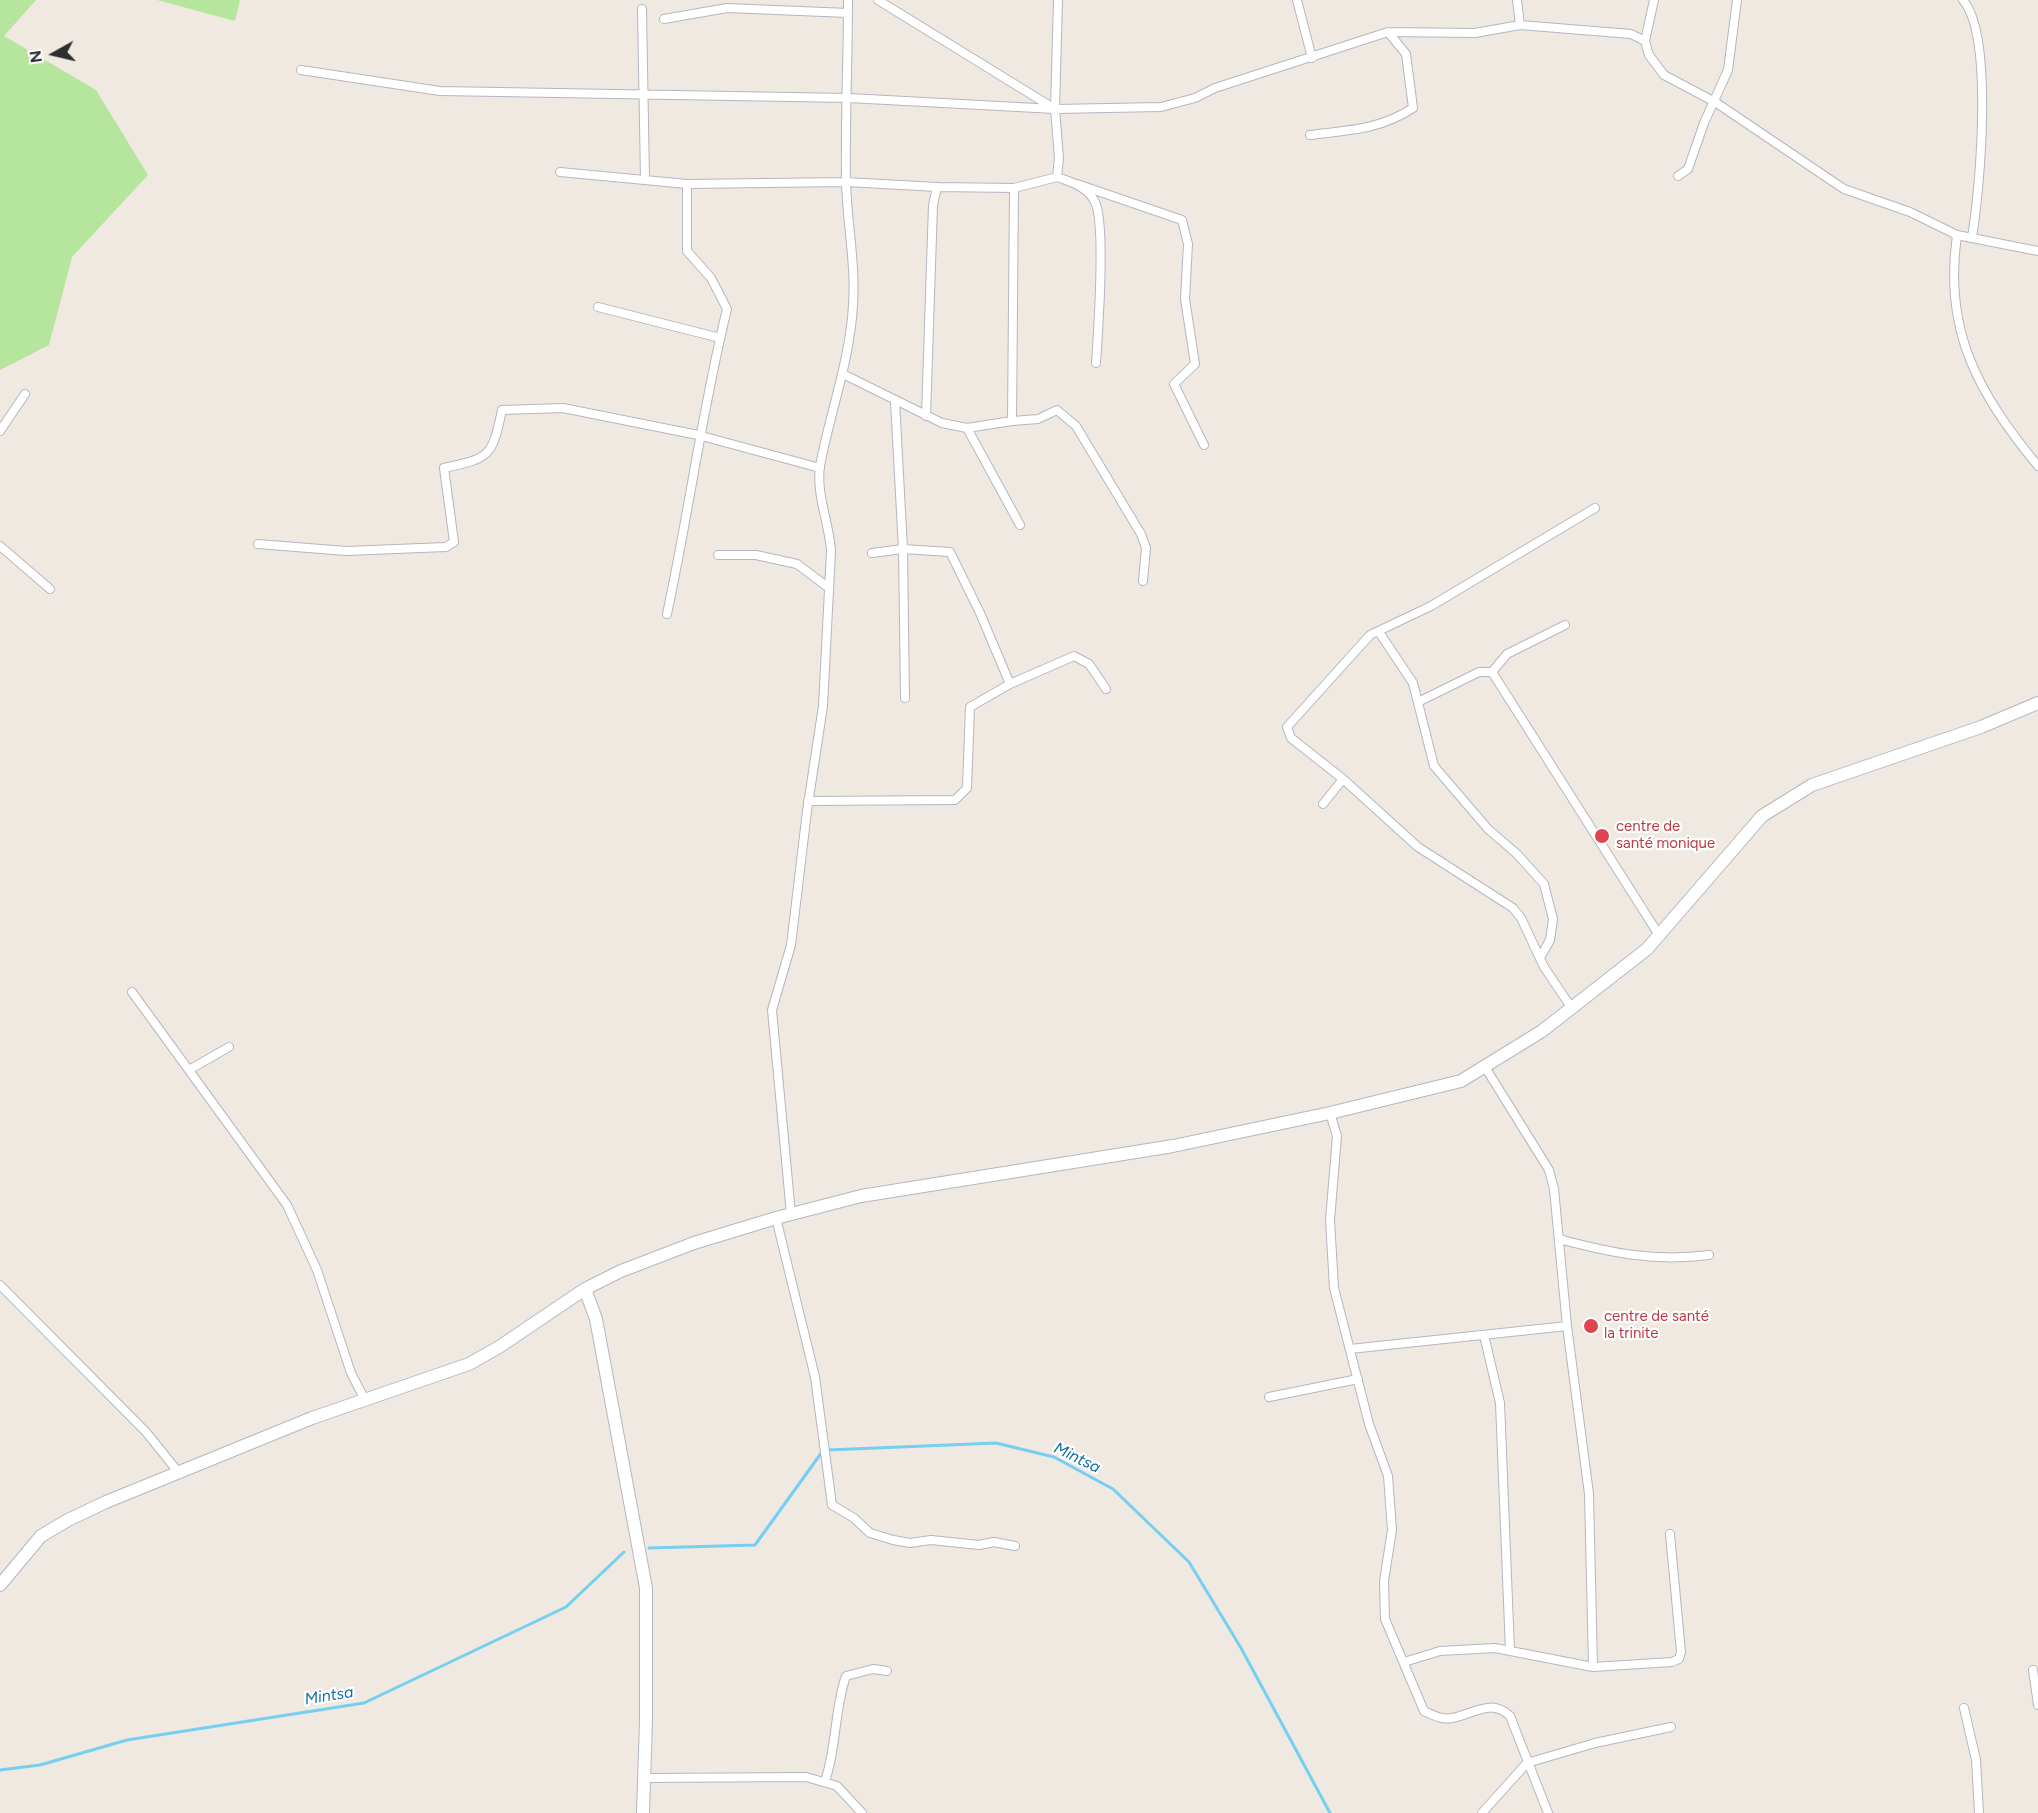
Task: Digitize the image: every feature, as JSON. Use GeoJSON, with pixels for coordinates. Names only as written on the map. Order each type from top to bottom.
{"type":"FeatureCollection","features":[{"type":"Feature","properties":{"kind":"main road"},"geometry":{"type":"LineString","coordinates":[[0,1585],[41,1536],[106,1502],[312,1418],[469,1364],[585,1289],[653,1258],[776,1218],[861,1196],[1173,1146],[1330,1113],[1461,1081],[1542,1031],[1647,949],[1762,816],[1812,785],[1981,727],[2038,703]]}},
{"type":"Feature","properties":{"kind":"main road"},"geometry":{"type":"LineString","coordinates":[[585,1289],[596,1319],[646,1588],[643,1813]]}},
{"type":"Feature","properties":{"kind":"street"},"geometry":{"type":"LineString","coordinates":[[791,1214],[772,1010],[791,945],[808,801],[823,706],[831,551],[830,530],[822,511],[820,468],[833,406],[843,374],[853,304],[846,182],[849,98],[848,0]]}},
{"type":"Feature","properties":{"kind":"street"},"geometry":{"type":"LineString","coordinates":[[879,0],[1055,109]]}},
{"type":"Feature","properties":{"kind":"street"},"geometry":{"type":"LineString","coordinates":[[1057,177],[1059,158],[1055,109],[1058,0]]}},
{"type":"Feature","properties":{"kind":"street"},"geometry":{"type":"LineString","coordinates":[[1297,0],[1312,58]]}},
{"type":"Feature","properties":{"kind":"street"},"geometry":{"type":"LineString","coordinates":[[1517,0],[1520,25]]}},
{"type":"Feature","properties":{"kind":"street"},"geometry":{"type":"LineString","coordinates":[[1654,0],[1645,41],[1649,55],[1664,75],[1715,102],[1809,168],[1844,189],[1910,212],[1957,235],[2038,251]]}},
{"type":"Feature","properties":{"kind":"street"},"geometry":{"type":"LineString","coordinates":[[1678,176],[1688,170],[1704,123],[1728,70],[1737,0]]}},
{"type":"Feature","properties":{"kind":"street"},"geometry":{"type":"LineString","coordinates":[[1963,0],[1970,8],[1977,32],[1983,96],[1977,205],[1972,237]]}},
{"type":"Feature","properties":{"kind":"street"},"geometry":{"type":"LineString","coordinates":[[642,9],[645,180]]}},
{"type":"Feature","properties":{"kind":"street"},"geometry":{"type":"LineString","coordinates":[[664,19],[727,9],[848,13]]}},
{"type":"Feature","properties":{"kind":"street"},"geometry":{"type":"LineString","coordinates":[[301,70],[440,92],[849,98],[1055,109],[1161,107],[1195,98],[1215,88],[1388,32],[1475,33],[1520,25],[1631,34],[1645,41]]}},
{"type":"Feature","properties":{"kind":"street"},"geometry":{"type":"LineString","coordinates":[[1310,135],[1374,128],[1398,118],[1413,108],[1406,54],[1388,32]]}},
{"type":"Feature","properties":{"kind":"street"},"geometry":{"type":"LineString","coordinates":[[560,172],[687,184],[846,182],[1014,188],[1057,177],[1182,220],[1188,244],[1185,299],[1195,364],[1174,384],[1204,445]]}},
{"type":"Feature","properties":{"kind":"street"},"geometry":{"type":"LineString","coordinates":[[667,614],[684,534],[698,435],[727,309],[711,278],[687,251],[687,184]]}},
{"type":"Feature","properties":{"kind":"street"},"geometry":{"type":"LineString","coordinates":[[1077,184],[1095,202],[1098,226],[1096,363]]}},
{"type":"Feature","properties":{"kind":"street"},"geometry":{"type":"LineString","coordinates":[[926,416],[927,313],[933,205],[937,187]]}},
{"type":"Feature","properties":{"kind":"street"},"geometry":{"type":"LineString","coordinates":[[1012,421],[1014,188]]}},
{"type":"Feature","properties":{"kind":"street"},"geometry":{"type":"LineString","coordinates":[[1957,235],[1954,304],[1960,334],[1970,363],[2000,418],[2038,466]]}},
{"type":"Feature","properties":{"kind":"street"},"geometry":{"type":"LineString","coordinates":[[598,307],[720,338]]}},
{"type":"Feature","properties":{"kind":"street"},"geometry":{"type":"LineString","coordinates":[[843,374],[942,423],[967,428],[1038,419],[1057,410],[1076,426],[1141,534],[1146,548],[1143,581]]}},
{"type":"Feature","properties":{"kind":"street"},"geometry":{"type":"LineString","coordinates":[[0,431],[25,394]]}},
{"type":"Feature","properties":{"kind":"street"},"geometry":{"type":"LineString","coordinates":[[895,401],[903,549],[905,698]]}},
{"type":"Feature","properties":{"kind":"street"},"geometry":{"type":"LineString","coordinates":[[258,544],[346,551],[446,547],[454,542],[444,468],[481,460],[495,442],[502,411],[563,408],[698,435],[820,468]]}},
{"type":"Feature","properties":{"kind":"street"},"geometry":{"type":"LineString","coordinates":[[967,428],[1020,525]]}},
{"type":"Feature","properties":{"kind":"street"},"geometry":{"type":"LineString","coordinates":[[1571,1007],[1544,967],[1521,918],[1513,908],[1418,847],[1343,779],[1291,738],[1287,727],[1370,635],[1431,606],[1595,508]]}},
{"type":"Feature","properties":{"kind":"street"},"geometry":{"type":"LineString","coordinates":[[0,546],[50,589]]}},
{"type":"Feature","properties":{"kind":"street"},"geometry":{"type":"LineString","coordinates":[[872,553],[903,549],[950,552],[980,613],[1010,684]]}},
{"type":"Feature","properties":{"kind":"street"},"geometry":{"type":"LineString","coordinates":[[718,555],[756,555],[796,564],[829,588]]}},
{"type":"Feature","properties":{"kind":"street"},"geometry":{"type":"LineString","coordinates":[[1418,702],[1479,672],[1492,672],[1508,654],[1565,625]]}},
{"type":"Feature","properties":{"kind":"street"},"geometry":{"type":"LineString","coordinates":[[1379,632],[1413,683],[1434,766],[1488,829],[1517,854],[1544,884],[1553,919],[1550,940],[1540,956]]}},
{"type":"Feature","properties":{"kind":"street"},"geometry":{"type":"LineString","coordinates":[[808,801],[955,800],[967,788],[970,707],[1010,684],[1074,656],[1089,664],[1106,689]]}},
{"type":"Feature","properties":{"kind":"street"},"geometry":{"type":"LineString","coordinates":[[1492,672],[1659,935]]}},
{"type":"Feature","properties":{"kind":"street"},"geometry":{"type":"LineString","coordinates":[[1323,804],[1343,779]]}},
{"type":"Feature","properties":{"kind":"street"},"geometry":{"type":"LineString","coordinates":[[132,992],[287,1205],[317,1270],[351,1373],[365,1400]]}},
{"type":"Feature","properties":{"kind":"street"},"geometry":{"type":"LineString","coordinates":[[189,1070],[229,1047]]}},
{"type":"Feature","properties":{"kind":"street"},"geometry":{"type":"LineString","coordinates":[[1485,1067],[1549,1170],[1589,1494],[1593,1667]]}},
{"type":"Feature","properties":{"kind":"street"},"geometry":{"type":"LineString","coordinates":[[1330,1113],[1337,1136],[1330,1220],[1334,1288],[1369,1424],[1388,1476],[1392,1530],[1384,1581],[1385,1619],[1424,1711],[1438,1718],[1450,1718],[1486,1706],[1502,1708],[1510,1716],[1548,1813]]}},
{"type":"Feature","properties":{"kind":"street"},"geometry":{"type":"LineString","coordinates":[[776,1218],[815,1377],[832,1505],[855,1518],[870,1533],[893,1540],[910,1543],[931,1540],[979,1545],[994,1542],[1015,1546]]}},
{"type":"Feature","properties":{"kind":"street"},"geometry":{"type":"LineString","coordinates":[[1559,1239],[1619,1255],[1682,1259],[1709,1255]]}},
{"type":"Feature","properties":{"kind":"street"},"geometry":{"type":"LineString","coordinates":[[0,1285],[146,1432],[179,1473]]}},
{"type":"Feature","properties":{"kind":"street"},"geometry":{"type":"LineString","coordinates":[[1350,1349],[1567,1326]]}},
{"type":"Feature","properties":{"kind":"street"},"geometry":{"type":"LineString","coordinates":[[1484,1335],[1500,1403],[1510,1651]]}},
{"type":"Feature","properties":{"kind":"street"},"geometry":{"type":"LineString","coordinates":[[1269,1397],[1358,1379]]}},
{"type":"Feature","properties":{"kind":"street"},"geometry":{"type":"LineString","coordinates":[[1404,1662],[1440,1651],[1495,1648],[1593,1667],[1672,1662],[1679,1659],[1681,1652],[1670,1534]]}},
{"type":"Feature","properties":{"kind":"street"},"geometry":{"type":"LineString","coordinates":[[825,1781],[833,1758],[842,1688],[846,1676],[873,1669],[887,1671]]}},
{"type":"Feature","properties":{"kind":"street"},"geometry":{"type":"LineString","coordinates":[[2032,1670],[2038,1705]]}},
{"type":"Feature","properties":{"kind":"street"},"geometry":{"type":"LineString","coordinates":[[1964,1708],[1976,1760],[1979,1813]]}},
{"type":"Feature","properties":{"kind":"street"},"geometry":{"type":"LineString","coordinates":[[1482,1813],[1527,1763],[1595,1743],[1671,1728]]}},
{"type":"Feature","properties":{"kind":"street"},"geometry":{"type":"LineString","coordinates":[[645,1778],[806,1777],[837,1786],[862,1813]]}},
{"type":"Feature","properties":{"kind":"green space"},"geometry":{"type":"Polygon","coordinates":[[[0,0],[36,0],[4,36],[96,90],[148,175],[72,257],[49,345],[0,370],[0,0]]]}},
{"type":"Feature","properties":{"kind":"green space"},"geometry":{"type":"Polygon","coordinates":[[[157,0],[240,0],[235,21],[157,0]]]}},
{"type":"Feature","properties":{"kind":"waterway","name":"Mintsa"},"geometry":{"type":"LineString","coordinates":[[828,1450],[996,1443],[1054,1457],[1113,1489],[1189,1562],[1241,1648],[1330,1813]]}},
{"type":"Feature","properties":{"kind":"waterway","name":"Mintsa"},"geometry":{"type":"LineString","coordinates":[[649,1548],[755,1545],[822,1452]]}},
{"type":"Feature","properties":{"kind":"waterway","name":"Mintsa"},"geometry":{"type":"LineString","coordinates":[[0,1770],[40,1765],[127,1740],[364,1703],[566,1607],[624,1552]]}},
{"type":"Feature","properties":{"kind":"place","name":"centre de santé monique"},"geometry":{"type":"Point","coordinates":[1602,836]}},
{"type":"Feature","properties":{"kind":"place","name":"centre de santé la trinite"},"geometry":{"type":"Point","coordinates":[1591,1326]}}]}
